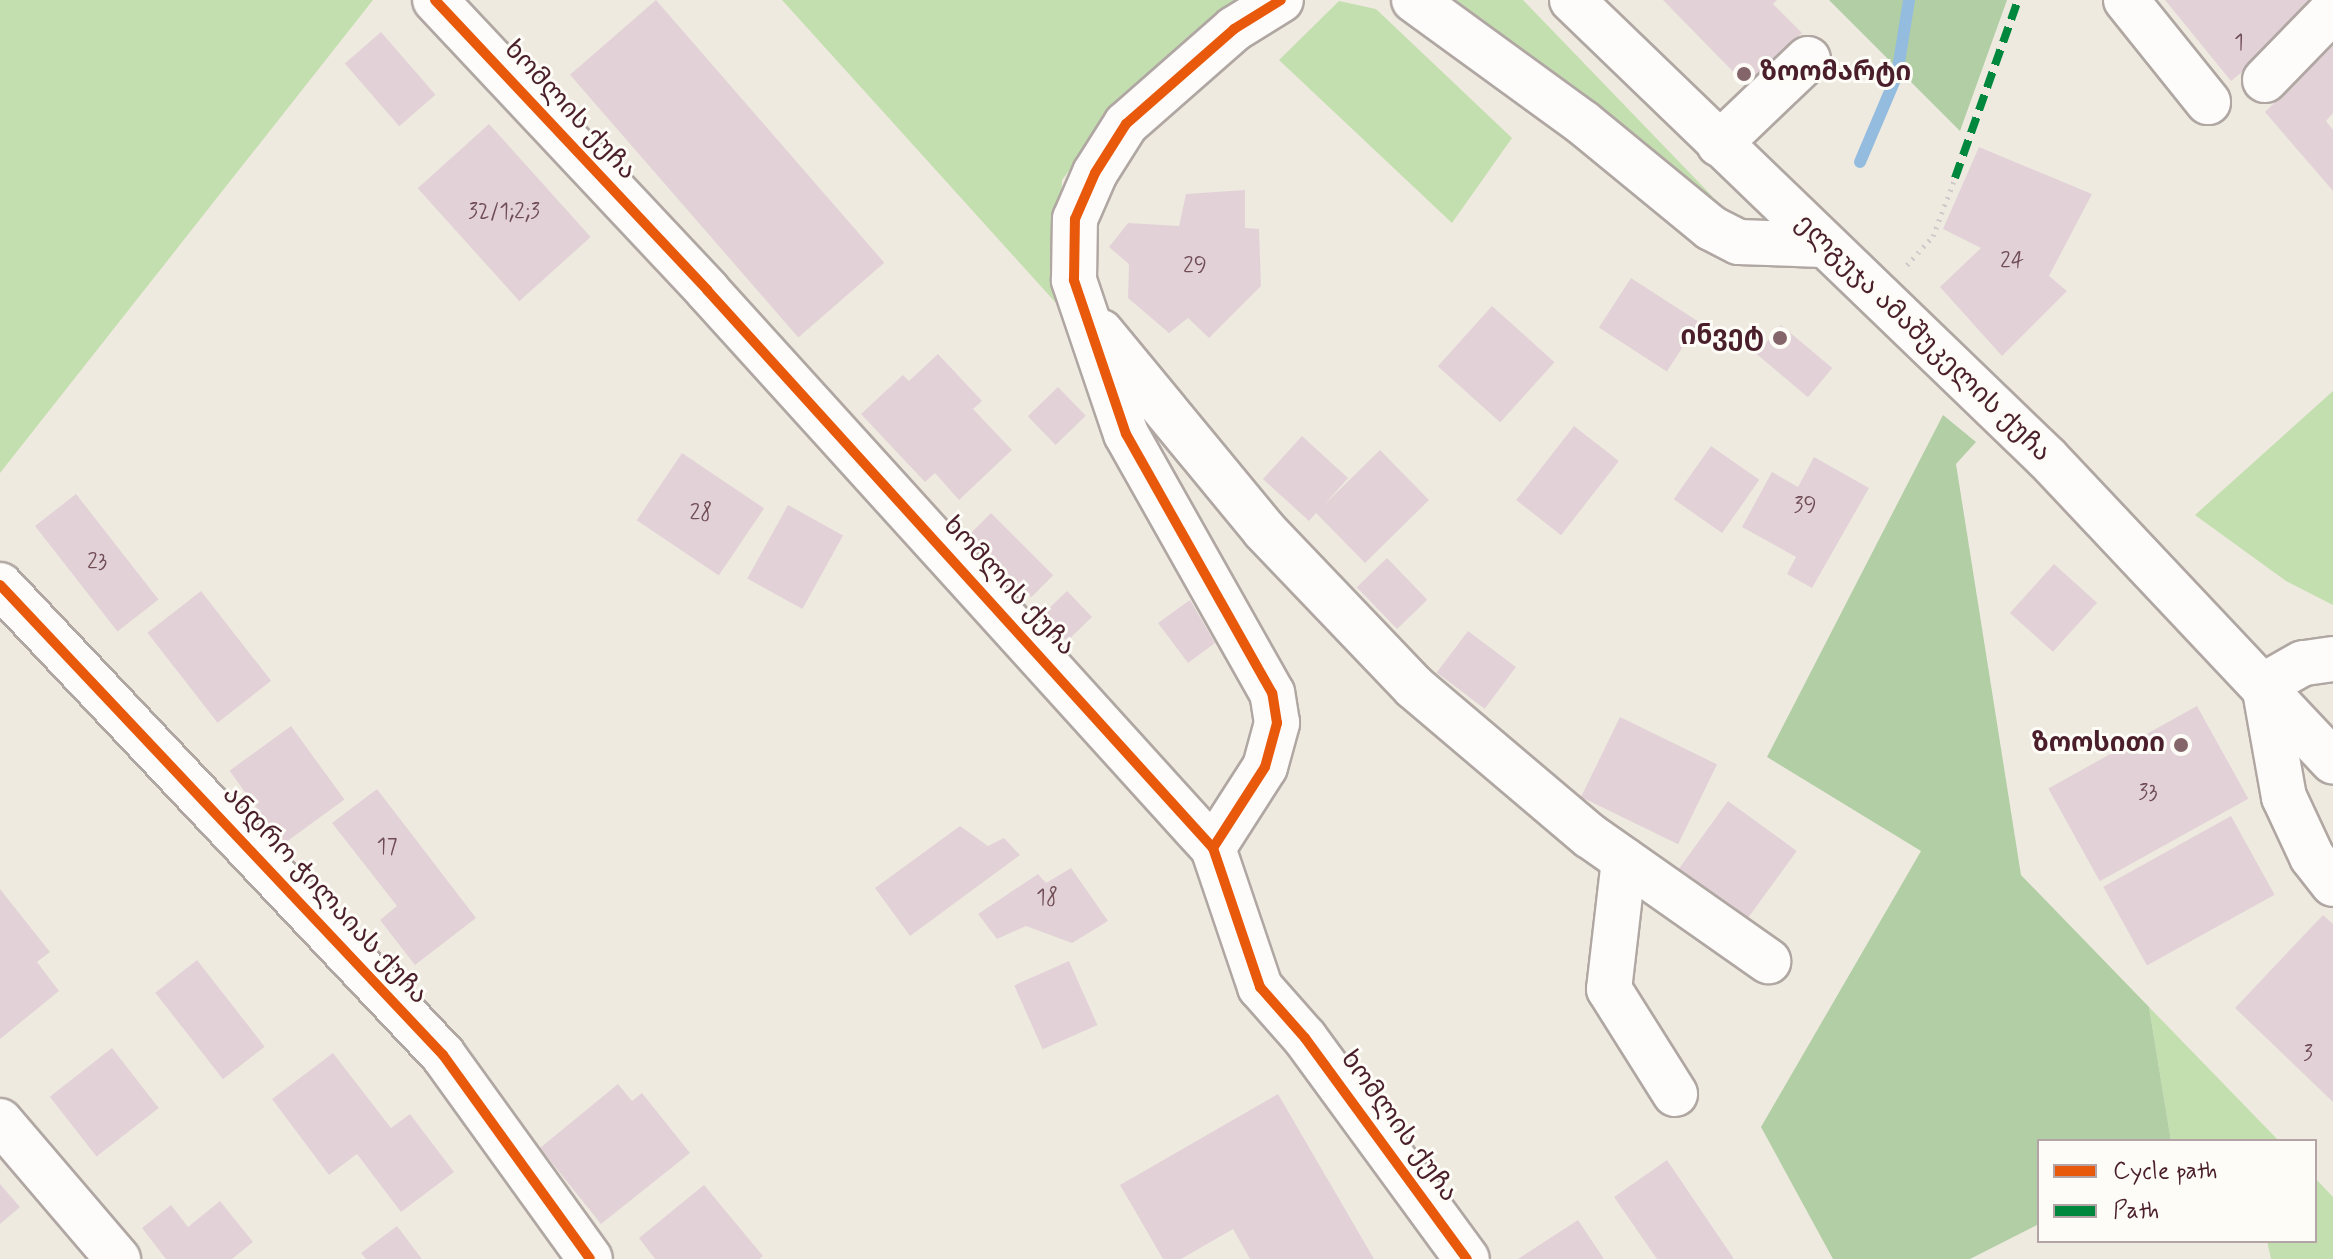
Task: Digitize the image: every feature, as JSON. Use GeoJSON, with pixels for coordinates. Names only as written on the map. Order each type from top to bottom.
{"type":"FeatureCollection","features":[{"type":"Feature","properties":{"kind":"street","name":"ხომლის ქუჩა"},"geometry":{"type":"LineString","coordinates":[[435,0],[707,290],[1213,848],[1260,987],[1305,1038],[1467,1259]]}},
{"type":"Feature","properties":{"kind":"street"},"geometry":{"type":"LineString","coordinates":[[1213,848],[1265,767],[1277,723],[1272,693],[1126,434],[1074,280],[1075,219],[1095,173],[1126,124],[1234,29],[1281,0]]}},
{"type":"Feature","properties":{"kind":"street"},"geometry":{"type":"LineString","coordinates":[[1414,0],[1582,122],[1711,228],[1739,242],[1822,245]]}},
{"type":"Feature","properties":{"kind":"street","name":"ელგუჯა ამაშუკელის ქუჩა"},"geometry":{"type":"LineString","coordinates":[[1572,0],[1822,245],[2047,458],[2264,685],[2333,762]]}},
{"type":"Feature","properties":{"kind":"street"},"geometry":{"type":"LineString","coordinates":[[2126,0],[2208,102]]}},
{"type":"Feature","properties":{"kind":"street"},"geometry":{"type":"LineString","coordinates":[[2265,80],[2333,10]]}},
{"type":"Feature","properties":{"kind":"street"},"geometry":{"type":"LineString","coordinates":[[1719,144],[1808,59]]}},
{"type":"Feature","properties":{"kind":"street"},"geometry":{"type":"LineString","coordinates":[[1081,307],[1264,530],[1414,687],[1624,860],[1768,961]]}},
{"type":"Feature","properties":{"kind":"street","name":"ანდრო ჭილაიას ქუჩა"},"geometry":{"type":"LineString","coordinates":[[0,585],[443,1055],[590,1259]]}},
{"type":"Feature","properties":{"kind":"street"},"geometry":{"type":"LineString","coordinates":[[2333,659],[2303,663],[2264,685],[2284,797],[2312,857],[2333,884]]}},
{"type":"Feature","properties":{"kind":"street"},"geometry":{"type":"LineString","coordinates":[[1624,860],[1609,989],[1675,1094]]}},
{"type":"Feature","properties":{"kind":"street"},"geometry":{"type":"LineString","coordinates":[[0,1121],[118,1259]]}},
{"type":"Feature","properties":{"kind":"path"},"geometry":{"type":"LineString","coordinates":[[1933,236],[1955,178]]}},
{"type":"Feature","properties":{"kind":"green space"},"geometry":{"type":"Polygon","coordinates":[[[0,0],[373,0],[0,473],[0,0]]]}},
{"type":"Feature","properties":{"kind":"green space"},"geometry":{"type":"Polygon","coordinates":[[[782,0],[1246,0],[1115,110],[1062,180],[1056,303],[782,0]]]}},
{"type":"Feature","properties":{"kind":"green space"},"geometry":{"type":"Polygon","coordinates":[[[1440,0],[1523,0],[1713,197],[1687,185],[1440,0]]]}},
{"type":"Feature","properties":{"kind":"green space"},"geometry":{"type":"Polygon","coordinates":[[[1829,0],[2007,0],[1960,131],[1829,0]]]}},
{"type":"Feature","properties":{"kind":"green space"},"geometry":{"type":"Polygon","coordinates":[[[1339,1],[1376,9],[1512,138],[1452,223],[1279,60],[1339,1]]]}},
{"type":"Feature","properties":{"kind":"green space"},"geometry":{"type":"Polygon","coordinates":[[[2333,391],[2333,605],[2286,581],[2195,515],[2333,391]]]}},
{"type":"Feature","properties":{"kind":"green space"},"geometry":{"type":"Polygon","coordinates":[[[1943,415],[1976,442],[1956,464],[2021,875],[2149,1007],[2171,1139],[2037,1139],[2037,1225],[1970,1259],[1833,1259],[1761,1127],[1921,851],[1767,757],[1943,415]]]}},
{"type":"Feature","properties":{"kind":"green space"},"geometry":{"type":"Polygon","coordinates":[[[2149,1007],[2277,1139],[2171,1139],[2149,1007]]]}},
{"type":"Feature","properties":{"kind":"green space"},"geometry":{"type":"Polygon","coordinates":[[[2317,1180],[2333,1197],[2333,1259],[2271,1259],[2267,1243],[2317,1243],[2317,1180]]]}},
{"type":"Feature","properties":{"kind":"building"},"geometry":{"type":"Polygon","coordinates":[[[656,0],[884,263],[798,337],[570,75],[656,0]]]}},
{"type":"Feature","properties":{"kind":"building"},"geometry":{"type":"Polygon","coordinates":[[[1663,0],[1777,0],[1773,4],[1802,33],[1747,86],[1663,0]]]}},
{"type":"Feature","properties":{"kind":"building"},"geometry":{"type":"Polygon","coordinates":[[[2165,0],[2317,0],[2322,7],[2231,81],[2165,0]]]}},
{"type":"Feature","properties":{"kind":"building"},"geometry":{"type":"Polygon","coordinates":[[[381,32],[435,95],[399,126],[345,63],[381,32]]]}},
{"type":"Feature","properties":{"kind":"building"},"geometry":{"type":"Polygon","coordinates":[[[2333,46],[2333,113],[2326,121],[2333,130],[2333,191],[2265,112],[2333,46]]]}},
{"type":"Feature","properties":{"kind":"building"},"geometry":{"type":"Polygon","coordinates":[[[489,124],[591,237],[519,301],[418,188],[489,124]]]}},
{"type":"Feature","properties":{"kind":"building"},"geometry":{"type":"Polygon","coordinates":[[[1979,147],[2092,194],[2049,276],[2067,291],[2002,356],[1940,287],[1981,248],[1943,229],[1979,147]]]}},
{"type":"Feature","properties":{"kind":"building"},"geometry":{"type":"Polygon","coordinates":[[[1245,190],[1245,228],[1259,229],[1261,286],[1209,338],[1188,318],[1169,333],[1128,298],[1129,264],[1109,247],[1128,223],[1179,226],[1186,194],[1245,190]]]}},
{"type":"Feature","properties":{"kind":"building"},"geometry":{"type":"Polygon","coordinates":[[[1631,278],[1699,322],[1667,372],[1599,327],[1631,278]]]}},
{"type":"Feature","properties":{"kind":"building"},"geometry":{"type":"Polygon","coordinates":[[[1492,306],[1554,362],[1500,422],[1438,366],[1492,306]]]}},
{"type":"Feature","properties":{"kind":"building"},"geometry":{"type":"Polygon","coordinates":[[[1781,325],[1832,368],[1808,397],[1757,354],[1781,325]]]}},
{"type":"Feature","properties":{"kind":"building"},"geometry":{"type":"Polygon","coordinates":[[[938,354],[982,401],[973,409],[1012,450],[959,500],[935,473],[925,482],[861,414],[903,375],[909,381],[938,354]]]}},
{"type":"Feature","properties":{"kind":"building"},"geometry":{"type":"Polygon","coordinates":[[[1058,387],[1086,416],[1056,445],[1028,416],[1058,387]]]}},
{"type":"Feature","properties":{"kind":"building"},"geometry":{"type":"Polygon","coordinates":[[[1574,426],[1619,461],[1561,535],[1516,500],[1574,426]]]}},
{"type":"Feature","properties":{"kind":"building"},"geometry":{"type":"Polygon","coordinates":[[[1302,436],[1348,478],[1325,504],[1380,450],[1429,500],[1365,563],[1316,513],[1309,521],[1263,479],[1302,436]]]}},
{"type":"Feature","properties":{"kind":"building"},"geometry":{"type":"Polygon","coordinates":[[[1711,446],[1759,480],[1722,533],[1674,499],[1711,446]]]}},
{"type":"Feature","properties":{"kind":"building"},"geometry":{"type":"Polygon","coordinates":[[[682,453],[764,508],[719,576],[637,520],[682,453]]]}},
{"type":"Feature","properties":{"kind":"building"},"geometry":{"type":"Polygon","coordinates":[[[1814,457],[1869,488],[1812,588],[1787,574],[1796,557],[1742,527],[1772,472],[1798,487],[1814,457]]]}},
{"type":"Feature","properties":{"kind":"building"},"geometry":{"type":"Polygon","coordinates":[[[76,494],[158,600],[118,632],[35,526],[76,494]]]}},
{"type":"Feature","properties":{"kind":"building"},"geometry":{"type":"Polygon","coordinates":[[[788,505],[843,536],[802,609],[747,578],[788,505]]]}},
{"type":"Feature","properties":{"kind":"building"},"geometry":{"type":"Polygon","coordinates":[[[991,513],[1053,575],[1031,597],[969,535],[991,513]]]}},
{"type":"Feature","properties":{"kind":"building"},"geometry":{"type":"Polygon","coordinates":[[[1387,558],[1427,600],[1397,629],[1357,587],[1387,558]]]}},
{"type":"Feature","properties":{"kind":"building"},"geometry":{"type":"Polygon","coordinates":[[[2054,564],[2097,603],[2053,652],[2010,613],[2054,564]]]}},
{"type":"Feature","properties":{"kind":"building"},"geometry":{"type":"Polygon","coordinates":[[[201,591],[271,681],[218,723],[147,633],[201,591]]]}},
{"type":"Feature","properties":{"kind":"building"},"geometry":{"type":"Polygon","coordinates":[[[1067,591],[1092,617],[1067,641],[1042,615],[1067,591]]]}},
{"type":"Feature","properties":{"kind":"building"},"geometry":{"type":"Polygon","coordinates":[[[1190,600],[1215,643],[1188,663],[1158,623],[1190,600]]]}},
{"type":"Feature","properties":{"kind":"building"},"geometry":{"type":"Polygon","coordinates":[[[1468,631],[1516,667],[1485,709],[1437,673],[1468,631]]]}},
{"type":"Feature","properties":{"kind":"building"},"geometry":{"type":"Polygon","coordinates":[[[2197,706],[2248,799],[2100,881],[2048,788],[2197,706]]]}},
{"type":"Feature","properties":{"kind":"building"},"geometry":{"type":"Polygon","coordinates":[[[1620,717],[1717,764],[1678,844],[1581,797],[1620,717]]]}},
{"type":"Feature","properties":{"kind":"building"},"geometry":{"type":"Polygon","coordinates":[[[291,726],[344,800],[283,844],[230,771],[291,726]]]}},
{"type":"Feature","properties":{"kind":"building"},"geometry":{"type":"Polygon","coordinates":[[[377,789],[476,918],[415,965],[380,920],[397,906],[332,823],[377,789]]]}},
{"type":"Feature","properties":{"kind":"building"},"geometry":{"type":"Polygon","coordinates":[[[1728,801],[1797,851],[1746,921],[1677,871],[1728,801]]]}},
{"type":"Feature","properties":{"kind":"building"},"geometry":{"type":"Polygon","coordinates":[[[2231,816],[2275,895],[2147,965],[2103,887],[2231,816]]]}},
{"type":"Feature","properties":{"kind":"building"},"geometry":{"type":"Polygon","coordinates":[[[960,826],[988,846],[1004,838],[1020,855],[910,936],[875,888],[960,826]]]}},
{"type":"Feature","properties":{"kind":"building"},"geometry":{"type":"Polygon","coordinates":[[[1071,868],[1108,921],[1072,943],[1026,926],[997,939],[978,914],[1038,874],[1046,883],[1071,868]]]}},
{"type":"Feature","properties":{"kind":"building"},"geometry":{"type":"Polygon","coordinates":[[[0,889],[50,952],[37,962],[59,991],[0,1039],[0,889]]]}},
{"type":"Feature","properties":{"kind":"building"},"geometry":{"type":"Polygon","coordinates":[[[2323,915],[2333,924],[2333,1102],[2235,1008],[2323,915]]]}},
{"type":"Feature","properties":{"kind":"building"},"geometry":{"type":"Polygon","coordinates":[[[197,960],[265,1047],[223,1079],[155,993],[197,960]]]}},
{"type":"Feature","properties":{"kind":"building"},"geometry":{"type":"Polygon","coordinates":[[[1069,961],[1097,1025],[1043,1049],[1014,985],[1069,961]]]}},
{"type":"Feature","properties":{"kind":"building"},"geometry":{"type":"Polygon","coordinates":[[[112,1048],[159,1108],[97,1157],[50,1097],[112,1048]]]}},
{"type":"Feature","properties":{"kind":"building"},"geometry":{"type":"Polygon","coordinates":[[[333,1053],[391,1128],[410,1114],[454,1172],[401,1212],[357,1154],[329,1175],[272,1099],[333,1053]]]}},
{"type":"Feature","properties":{"kind":"building"},"geometry":{"type":"Polygon","coordinates":[[[618,1084],[632,1101],[642,1093],[690,1153],[601,1224],[540,1148],[618,1084]]]}},
{"type":"Feature","properties":{"kind":"building"},"geometry":{"type":"Polygon","coordinates":[[[1278,1094],[1374,1259],[1250,1259],[1233,1229],[1181,1259],[1163,1259],[1120,1185],[1278,1094]]]}},
{"type":"Feature","properties":{"kind":"building"},"geometry":{"type":"Polygon","coordinates":[[[1667,1160],[1734,1259],[1657,1259],[1614,1197],[1667,1160]]]}},
{"type":"Feature","properties":{"kind":"building"},"geometry":{"type":"Polygon","coordinates":[[[0,1184],[20,1207],[0,1224],[0,1184]]]}},
{"type":"Feature","properties":{"kind":"building"},"geometry":{"type":"Polygon","coordinates":[[[704,1185],[763,1256],[759,1259],[655,1259],[639,1238],[704,1185]]]}},
{"type":"Feature","properties":{"kind":"building"},"geometry":{"type":"Polygon","coordinates":[[[220,1201],[253,1242],[232,1259],[166,1259],[142,1228],[171,1205],[188,1227],[220,1201]]]}},
{"type":"Feature","properties":{"kind":"building"},"geometry":{"type":"Polygon","coordinates":[[[1578,1220],[1604,1259],[1518,1259],[1578,1220]]]}},
{"type":"Feature","properties":{"kind":"building"},"geometry":{"type":"Polygon","coordinates":[[[397,1226],[422,1259],[366,1259],[361,1253],[397,1226]]]}},
{"type":"Feature","properties":{"kind":"waterway"},"geometry":{"type":"LineString","coordinates":[[1860,162],[1897,75],[1909,0]]}},
{"type":"Feature","properties":{"kind":"marked path"},"geometry":{"type":"LineString","coordinates":[[1955,178],[2018,0]]}},
{"type":"Feature","properties":{"kind":"cycle path"},"geometry":{"type":"LineString","coordinates":[[435,0],[707,290],[1213,848],[1260,987],[1305,1038],[1467,1259]]}},
{"type":"Feature","properties":{"kind":"cycle path"},"geometry":{"type":"LineString","coordinates":[[1213,848],[1265,767],[1277,723],[1272,693],[1126,434],[1074,280],[1075,219],[1095,173],[1126,124],[1234,29],[1281,0]]}},
{"type":"Feature","properties":{"kind":"cycle path"},"geometry":{"type":"LineString","coordinates":[[0,585],[443,1055],[590,1259]]}},
{"type":"Feature","properties":{"kind":"place","name":"ზოომარტი"},"geometry":{"type":"Point","coordinates":[1744,74]}},
{"type":"Feature","properties":{"kind":"place","name":"ინვეტ"},"geometry":{"type":"Point","coordinates":[1780,338]}},
{"type":"Feature","properties":{"kind":"place","name":"ზოოსითი"},"geometry":{"type":"Point","coordinates":[2181,745]}}]}
